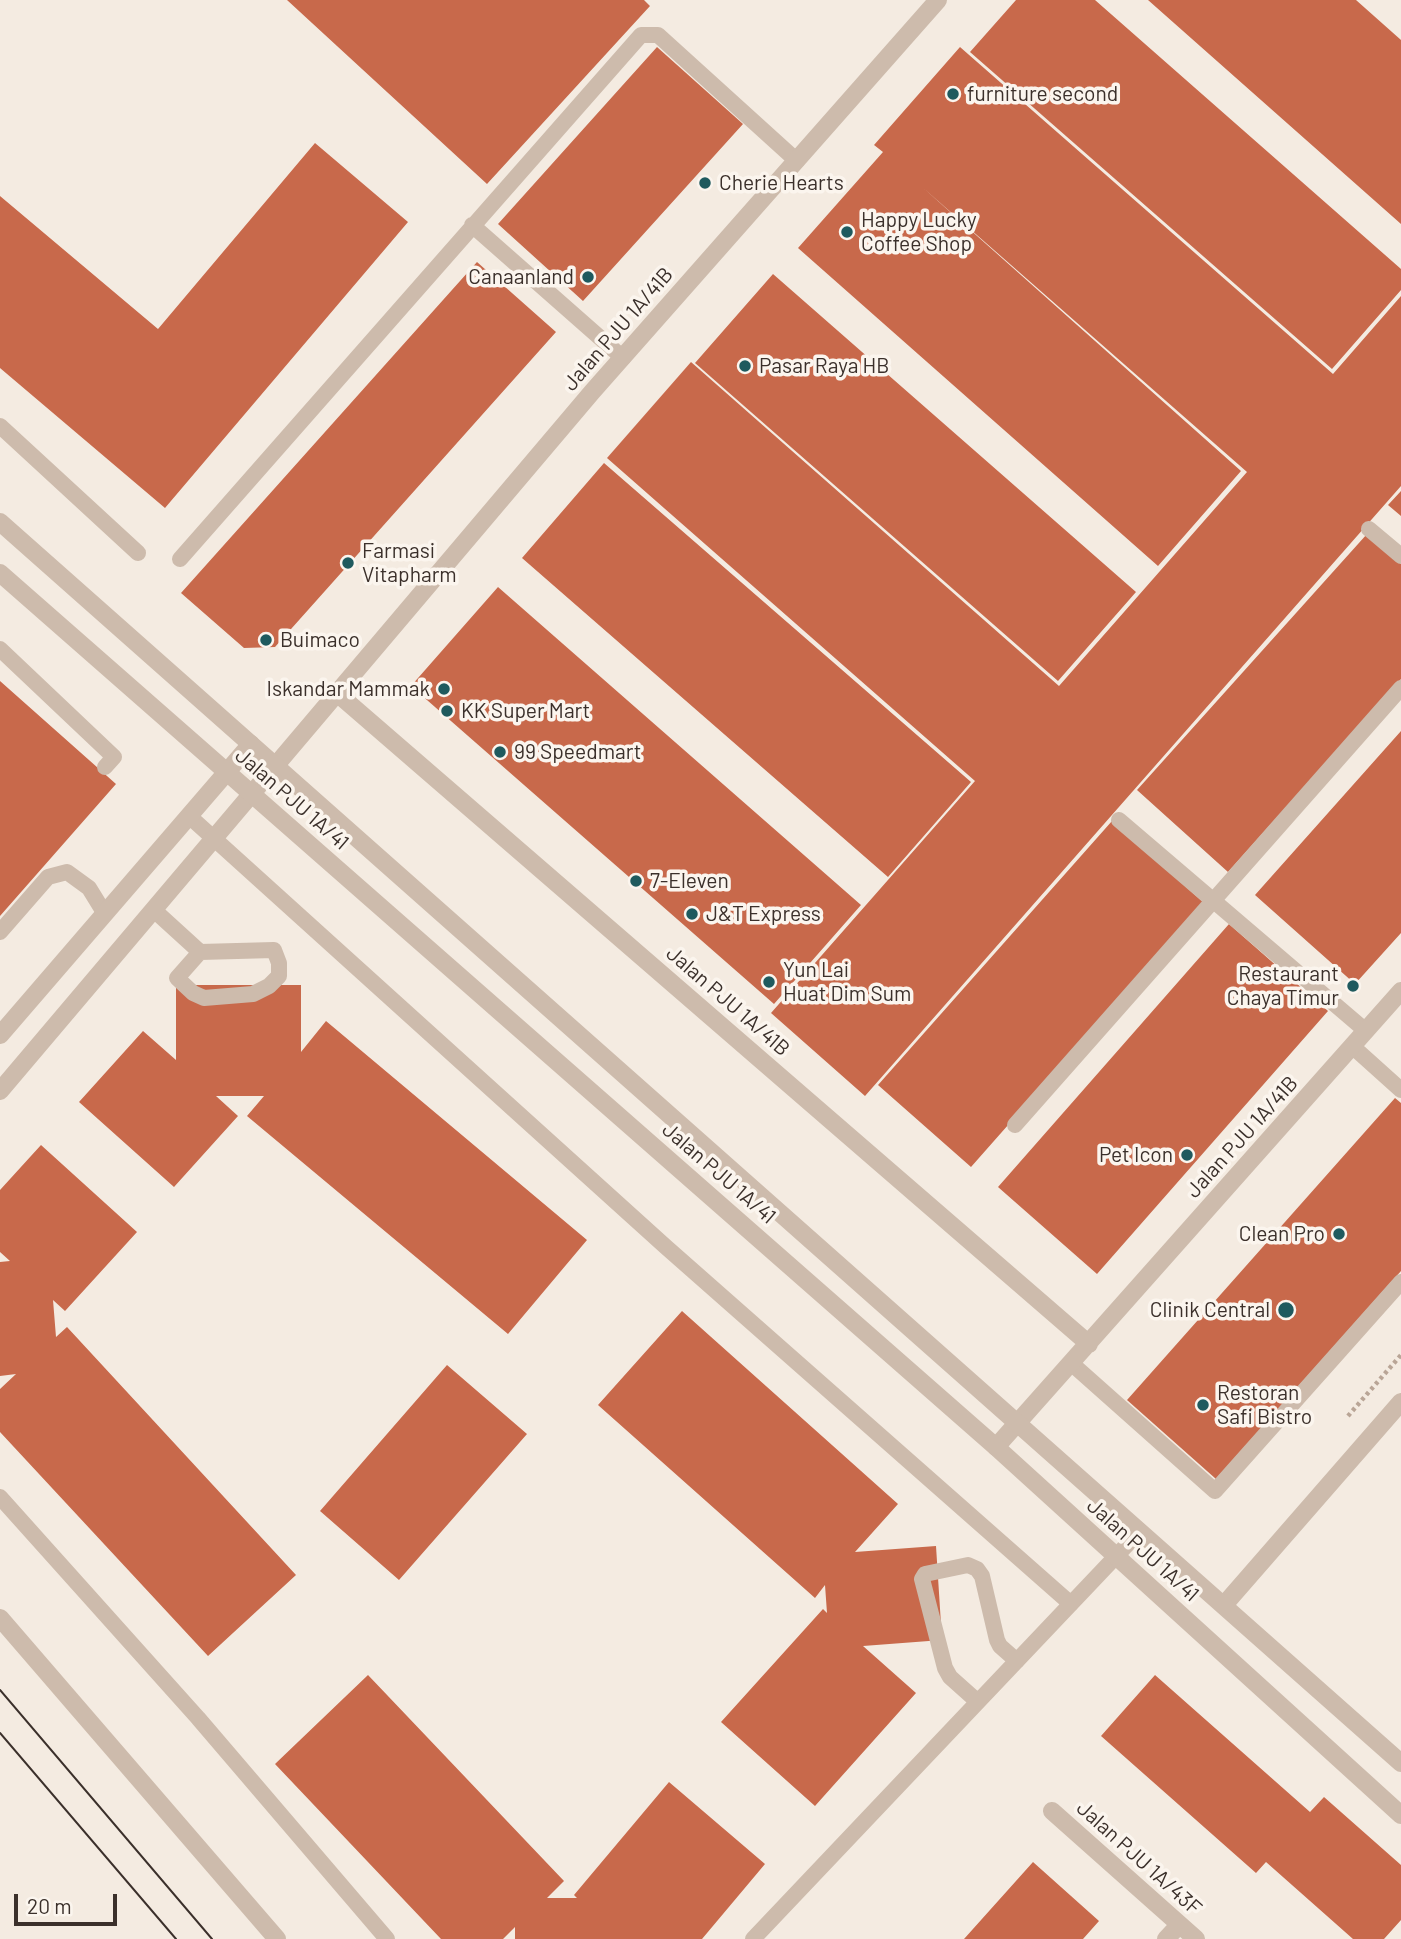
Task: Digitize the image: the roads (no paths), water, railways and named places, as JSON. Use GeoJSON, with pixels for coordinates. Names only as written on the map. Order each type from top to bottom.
{"type":"FeatureCollection","features":[{"type":"Feature","properties":{"kind":"street","name":"Jalan PJU 1A/41B"},"geometry":{"type":"LineString","coordinates":[[0,1091],[593,392],[938,0]]}},
{"type":"Feature","properties":{"kind":"street","name":"Jalan PJU 1A/41"},"geometry":{"type":"LineString","coordinates":[[0,522],[1401,1763]]}},
{"type":"Feature","properties":{"kind":"street","name":"Jalan PJU 1A/41"},"geometry":{"type":"LineString","coordinates":[[0,573],[996,1447],[1401,1815]]}},
{"type":"Feature","properties":{"kind":"street","name":"Jalan PJU 1A/41B"},"geometry":{"type":"LineString","coordinates":[[338,694],[1089,1344]]}},
{"type":"Feature","properties":{"kind":"street"},"geometry":{"type":"LineString","coordinates":[[0,1035],[251,744]]}},
{"type":"Feature","properties":{"kind":"street","name":"Jalan PJU 1A/41B"},"geometry":{"type":"LineString","coordinates":[[996,1447],[1401,991]]}},
{"type":"Feature","properties":{"kind":"street"},"geometry":{"type":"LineString","coordinates":[[1224,1605],[1395,1415],[1401,1402]]}},
{"type":"Feature","properties":{"kind":"street"},"geometry":{"type":"LineString","coordinates":[[0,1618],[277,1939]]}},
{"type":"Feature","properties":{"kind":"street","name":"Jalan PJU 1A/43F"},"geometry":{"type":"LineString","coordinates":[[1052,1811],[1196,1939]]}},
{"type":"Feature","properties":{"kind":"street"},"geometry":{"type":"LineString","coordinates":[[1166,1939],[1179,1924]]}},
{"type":"Feature","properties":{"kind":"lane"},"geometry":{"type":"LineString","coordinates":[[180,559],[641,34],[658,35],[797,161]]}},
{"type":"Feature","properties":{"kind":"lane"},"geometry":{"type":"LineString","coordinates":[[472,225],[623,358]]}},
{"type":"Feature","properties":{"kind":"lane"},"geometry":{"type":"LineString","coordinates":[[0,426],[138,553]]}},
{"type":"Feature","properties":{"kind":"lane"},"geometry":{"type":"LineString","coordinates":[[1369,528],[1401,556]]}},
{"type":"Feature","properties":{"kind":"lane"},"geometry":{"type":"LineString","coordinates":[[0,649],[114,757],[105,767]]}},
{"type":"Feature","properties":{"kind":"lane"},"geometry":{"type":"LineString","coordinates":[[1016,1125],[1401,688]]}},
{"type":"Feature","properties":{"kind":"lane"},"geometry":{"type":"LineString","coordinates":[[189,816],[666,1247],[1071,1604]]}},
{"type":"Feature","properties":{"kind":"lane"},"geometry":{"type":"LineString","coordinates":[[1119,820],[1366,1031]]}},
{"type":"Feature","properties":{"kind":"lane"},"geometry":{"type":"LineString","coordinates":[[0,932],[48,877],[67,872],[89,888],[105,914]]}},
{"type":"Feature","properties":{"kind":"lane"},"geometry":{"type":"LineString","coordinates":[[155,911],[200,952],[274,950],[279,963],[279,976],[269,986],[253,994],[204,998],[193,993],[177,978],[200,952]]}},
{"type":"Feature","properties":{"kind":"lane"},"geometry":{"type":"LineString","coordinates":[[1352,1046],[1401,1090]]}},
{"type":"Feature","properties":{"kind":"lane"},"geometry":{"type":"LineString","coordinates":[[1071,1363],[1215,1492],[1401,1282]]}},
{"type":"Feature","properties":{"kind":"lane"},"geometry":{"type":"LineString","coordinates":[[0,1497],[198,1718],[387,1939]]}},
{"type":"Feature","properties":{"kind":"lane"},"geometry":{"type":"LineString","coordinates":[[753,1939],[1140,1531]]}},
{"type":"Feature","properties":{"kind":"lane"},"geometry":{"type":"LineString","coordinates":[[978,1702],[950,1677],[945,1668],[922,1579],[925,1574],[968,1565],[977,1569],[982,1576],[997,1640],[1017,1661]]}},
{"type":"Feature","properties":{"kind":"tram line"},"geometry":{"type":"LineString","coordinates":[[0,1690],[212,1939]]}},
{"type":"Feature","properties":{"kind":"tram line"},"geometry":{"type":"LineString","coordinates":[[0,1733],[176,1939]]}},
{"type":"Feature","properties":{"kind":"place","name":"furniture second"},"geometry":{"type":"Point","coordinates":[953,94]}},
{"type":"Feature","properties":{"kind":"place","name":"Cherie Hearts"},"geometry":{"type":"Point","coordinates":[705,183]}},
{"type":"Feature","properties":{"kind":"place","name":"Happy Lucky Coffee Shop"},"geometry":{"type":"Point","coordinates":[847,232]}},
{"type":"Feature","properties":{"kind":"place","name":"Canaanland"},"geometry":{"type":"Point","coordinates":[588,277]}},
{"type":"Feature","properties":{"kind":"place","name":"Pasar Raya HB"},"geometry":{"type":"Point","coordinates":[745,366]}},
{"type":"Feature","properties":{"kind":"place","name":"Farmasi Vitapharm"},"geometry":{"type":"Point","coordinates":[348,563]}},
{"type":"Feature","properties":{"kind":"place","name":"Buimaco"},"geometry":{"type":"Point","coordinates":[266,640]}},
{"type":"Feature","properties":{"kind":"place","name":"Iskandar Mammak"},"geometry":{"type":"Point","coordinates":[444,689]}},
{"type":"Feature","properties":{"kind":"place","name":"KK Super Mart"},"geometry":{"type":"Point","coordinates":[447,711]}},
{"type":"Feature","properties":{"kind":"place","name":"99 Speedmart"},"geometry":{"type":"Point","coordinates":[500,752]}},
{"type":"Feature","properties":{"kind":"place","name":"7-Eleven"},"geometry":{"type":"Point","coordinates":[636,881]}},
{"type":"Feature","properties":{"kind":"place","name":"J&T Express"},"geometry":{"type":"Point","coordinates":[692,914]}},
{"type":"Feature","properties":{"kind":"place","name":"Yun Lai Huat Dim Sum"},"geometry":{"type":"Point","coordinates":[769,982]}},
{"type":"Feature","properties":{"kind":"place","name":"Restaurant Chaya Timur"},"geometry":{"type":"Point","coordinates":[1353,986]}},
{"type":"Feature","properties":{"kind":"place","name":"Pet Icon"},"geometry":{"type":"Point","coordinates":[1187,1155]}},
{"type":"Feature","properties":{"kind":"place","name":"Clean Pro"},"geometry":{"type":"Point","coordinates":[1339,1234]}},
{"type":"Feature","properties":{"kind":"place","name":"Clinik Central"},"geometry":{"type":"Point","coordinates":[1286,1310]}},
{"type":"Feature","properties":{"kind":"place","name":"Restoran Safi Bistro"},"geometry":{"type":"Point","coordinates":[1203,1405]}}]}
